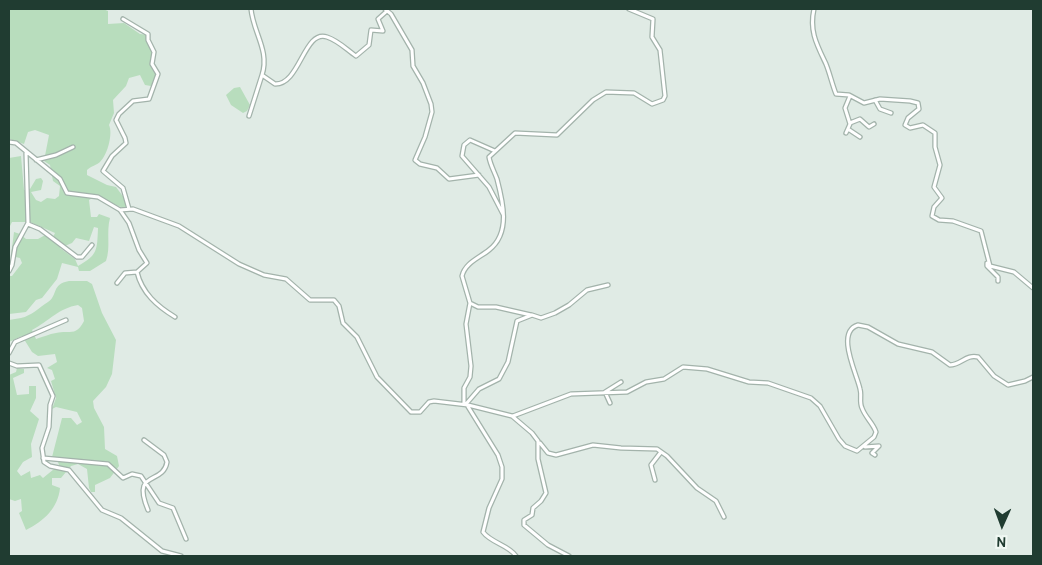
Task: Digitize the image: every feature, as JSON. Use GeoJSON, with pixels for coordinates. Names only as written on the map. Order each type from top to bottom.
{"type":"FeatureCollection","features":[{"type":"Feature","properties":{"kind":"street"},"geometry":{"type":"LineString","coordinates":[[249,116],[265,61],[264,51],[252,21],[251,9]]}},
{"type":"Feature","properties":{"kind":"street"},"geometry":{"type":"LineString","coordinates":[[516,556],[511,550],[486,536],[482,530],[500,485],[502,467],[498,455],[466,405],[464,388],[470,377],[471,366],[466,324],[470,303],[462,282],[463,272],[471,262],[498,242],[502,234],[504,214],[496,178],[489,159],[515,133],[557,135],[593,100],[606,92],[634,93],[652,104],[663,100],[665,96],[660,50],[652,37],[653,19],[629,9]]}},
{"type":"Feature","properties":{"kind":"street"},"geometry":{"type":"LineString","coordinates":[[814,9],[812,21],[817,48],[828,68],[835,92],[838,95],[850,96],[864,103],[874,100],[910,100],[918,103],[918,109],[908,118],[905,125],[910,128],[923,125],[935,133],[935,148],[940,165],[934,187],[942,198],[934,207],[932,214],[939,220],[950,220],[981,231],[988,262],[987,266],[997,275],[998,281]]}},
{"type":"Feature","properties":{"kind":"street"},"geometry":{"type":"LineString","coordinates":[[262,75],[275,84],[286,80],[300,63],[312,41],[317,37],[327,37],[344,45],[356,56],[369,45],[371,30],[383,31],[378,19],[386,10],[412,50],[413,66],[423,83],[431,104],[432,112],[425,137],[415,160],[420,164],[435,167],[449,179],[479,175]]}},
{"type":"Feature","properties":{"kind":"street"},"geometry":{"type":"LineString","coordinates":[[123,19],[148,34],[148,40],[154,52],[152,64],[158,74],[150,99],[133,101],[118,116],[116,120],[126,143],[112,156],[103,169],[104,174],[123,188],[129,209]]}},
{"type":"Feature","properties":{"kind":"street"},"geometry":{"type":"LineString","coordinates":[[850,96],[845,108],[847,119],[850,123]]}},
{"type":"Feature","properties":{"kind":"street"},"geometry":{"type":"LineString","coordinates":[[874,100],[880,109],[890,113]]}},
{"type":"Feature","properties":{"kind":"street"},"geometry":{"type":"LineString","coordinates":[[846,133],[850,123],[860,118],[869,127],[874,124]]}},
{"type":"Feature","properties":{"kind":"street"},"geometry":{"type":"LineString","coordinates":[[848,129],[860,137]]}},
{"type":"Feature","properties":{"kind":"street"},"geometry":{"type":"LineString","coordinates":[[495,151],[471,140],[464,145],[462,156],[479,175],[504,214]]}},
{"type":"Feature","properties":{"kind":"street"},"geometry":{"type":"LineString","coordinates":[[9,142],[16,143],[60,179],[67,193],[98,197],[120,210],[130,223],[139,250],[147,263],[137,272],[125,273],[117,283]]}},
{"type":"Feature","properties":{"kind":"street"},"geometry":{"type":"LineString","coordinates":[[35,160],[56,155],[73,146]]}},
{"type":"Feature","properties":{"kind":"street"},"geometry":{"type":"LineString","coordinates":[[9,271],[15,248],[28,224],[26,152]]}},
{"type":"Feature","properties":{"kind":"street"},"geometry":{"type":"LineString","coordinates":[[120,210],[129,209],[182,228],[239,264],[264,274],[286,279],[310,300],[334,300],[339,306],[343,323],[357,337],[377,377],[411,412],[420,412],[429,402],[434,400],[466,405],[512,416],[536,437],[543,449],[556,455],[593,444],[621,448],[654,448],[661,452],[697,488],[716,501],[724,517]]}},
{"type":"Feature","properties":{"kind":"street"},"geometry":{"type":"LineString","coordinates":[[28,224],[40,229],[77,257],[82,257],[92,245]]}},
{"type":"Feature","properties":{"kind":"street"},"geometry":{"type":"LineString","coordinates":[[988,262],[993,268],[1014,272],[1032,287]]}},
{"type":"Feature","properties":{"kind":"street"},"geometry":{"type":"LineString","coordinates":[[137,272],[141,284],[152,301],[175,317]]}},
{"type":"Feature","properties":{"kind":"street"},"geometry":{"type":"LineString","coordinates":[[470,303],[478,307],[496,307],[541,318],[569,305],[587,290],[608,285]]}},
{"type":"Feature","properties":{"kind":"street"},"geometry":{"type":"LineString","coordinates":[[466,405],[479,389],[500,379],[508,362],[516,322],[532,315]]}},
{"type":"Feature","properties":{"kind":"street"},"geometry":{"type":"LineString","coordinates":[[9,352],[15,342],[66,320]]}},
{"type":"Feature","properties":{"kind":"street"},"geometry":{"type":"LineString","coordinates":[[864,447],[876,432],[861,406],[860,387],[853,373],[847,343],[855,325],[868,327],[898,344],[932,352],[950,365],[959,364],[970,356],[978,357],[994,376],[1008,385],[1025,382],[1033,377]]}},
{"type":"Feature","properties":{"kind":"street"},"geometry":{"type":"LineString","coordinates":[[9,363],[17,366],[39,365],[52,389],[53,396],[49,408],[49,427],[42,448],[42,458],[50,466],[63,468],[73,473],[102,510],[121,518],[162,551],[181,556]]}},
{"type":"Feature","properties":{"kind":"street"},"geometry":{"type":"LineString","coordinates":[[512,416],[571,394],[626,392],[646,382],[664,379],[683,367],[707,369],[749,382],[768,383],[810,398],[820,406],[834,432],[846,446],[856,451],[864,447],[878,446],[872,453],[875,455]]}},
{"type":"Feature","properties":{"kind":"street"},"geometry":{"type":"LineString","coordinates":[[605,392],[622,382]]}},
{"type":"Feature","properties":{"kind":"street"},"geometry":{"type":"LineString","coordinates":[[605,392],[610,403]]}},
{"type":"Feature","properties":{"kind":"street"},"geometry":{"type":"LineString","coordinates":[[536,437],[539,445],[538,459],[546,493],[523,524],[548,545],[568,556]]}},
{"type":"Feature","properties":{"kind":"street"},"geometry":{"type":"LineString","coordinates":[[144,440],[164,455],[167,462],[163,471],[146,482],[142,494],[148,510]]}},
{"type":"Feature","properties":{"kind":"street"},"geometry":{"type":"LineString","coordinates":[[655,480],[651,465],[661,452]]}},
{"type":"Feature","properties":{"kind":"street"},"geometry":{"type":"LineString","coordinates":[[42,458],[108,464],[122,478],[130,474],[139,475],[160,502],[173,508],[186,539]]}},
{"type":"Feature","properties":{"kind":"green space"},"geometry":{"type":"Polygon","coordinates":[[[9,9],[103,9],[108,11],[108,24],[124,23],[140,34],[148,35],[158,74],[151,86],[145,85],[140,75],[129,78],[126,86],[113,100],[114,113],[109,125],[110,138],[105,154],[100,162],[87,170],[87,175],[107,185],[116,187],[125,199],[126,208],[96,196],[89,200],[91,217],[97,217],[99,214],[110,218],[106,261],[90,271],[79,271],[78,267],[62,263],[57,279],[42,298],[36,300],[26,312],[9,314],[9,276],[12,276],[22,263],[20,258],[11,256],[14,232],[26,239],[38,239],[47,234],[53,237],[55,233],[30,222],[12,222],[9,228],[9,158],[21,156],[24,190],[30,189],[36,179],[41,178],[43,181],[41,190],[31,192],[36,200],[41,202],[47,198],[55,199],[59,196],[60,186],[53,181],[50,165],[44,161],[49,135],[35,130],[28,132],[24,144],[9,139],[9,9]],[[94,227],[89,241],[76,238],[72,243],[60,248],[75,259],[78,266],[93,255],[97,247],[98,228],[94,227]]]}},
{"type":"Feature","properties":{"kind":"green space"},"geometry":{"type":"Polygon","coordinates":[[[240,87],[250,105],[247,111],[243,113],[231,105],[226,95],[234,88],[240,87]]]}},
{"type":"Feature","properties":{"kind":"green space"},"geometry":{"type":"Polygon","coordinates":[[[87,281],[92,284],[102,313],[116,340],[112,374],[106,387],[93,401],[94,408],[104,427],[105,449],[117,456],[119,466],[110,478],[95,485],[95,492],[91,492],[89,488],[87,469],[78,464],[71,466],[61,478],[52,478],[52,485],[60,488],[53,508],[44,518],[26,530],[19,513],[22,511],[21,499],[15,501],[9,499],[9,375],[16,372],[17,368],[24,369],[24,373],[13,378],[17,395],[29,394],[29,386],[36,386],[36,398],[30,411],[39,419],[31,444],[32,457],[23,462],[17,471],[21,476],[30,471],[31,478],[40,475],[43,478],[59,465],[58,462],[51,461],[62,418],[71,418],[77,425],[82,422],[77,412],[56,407],[52,409],[56,398],[51,381],[55,379],[52,370],[47,368],[57,362],[55,354],[38,356],[32,352],[22,336],[9,342],[9,320],[25,317],[35,311],[53,297],[57,287],[63,283],[87,281]],[[78,305],[65,309],[32,330],[36,339],[53,333],[72,332],[78,329],[84,321],[82,308],[78,305]]]}}]}
